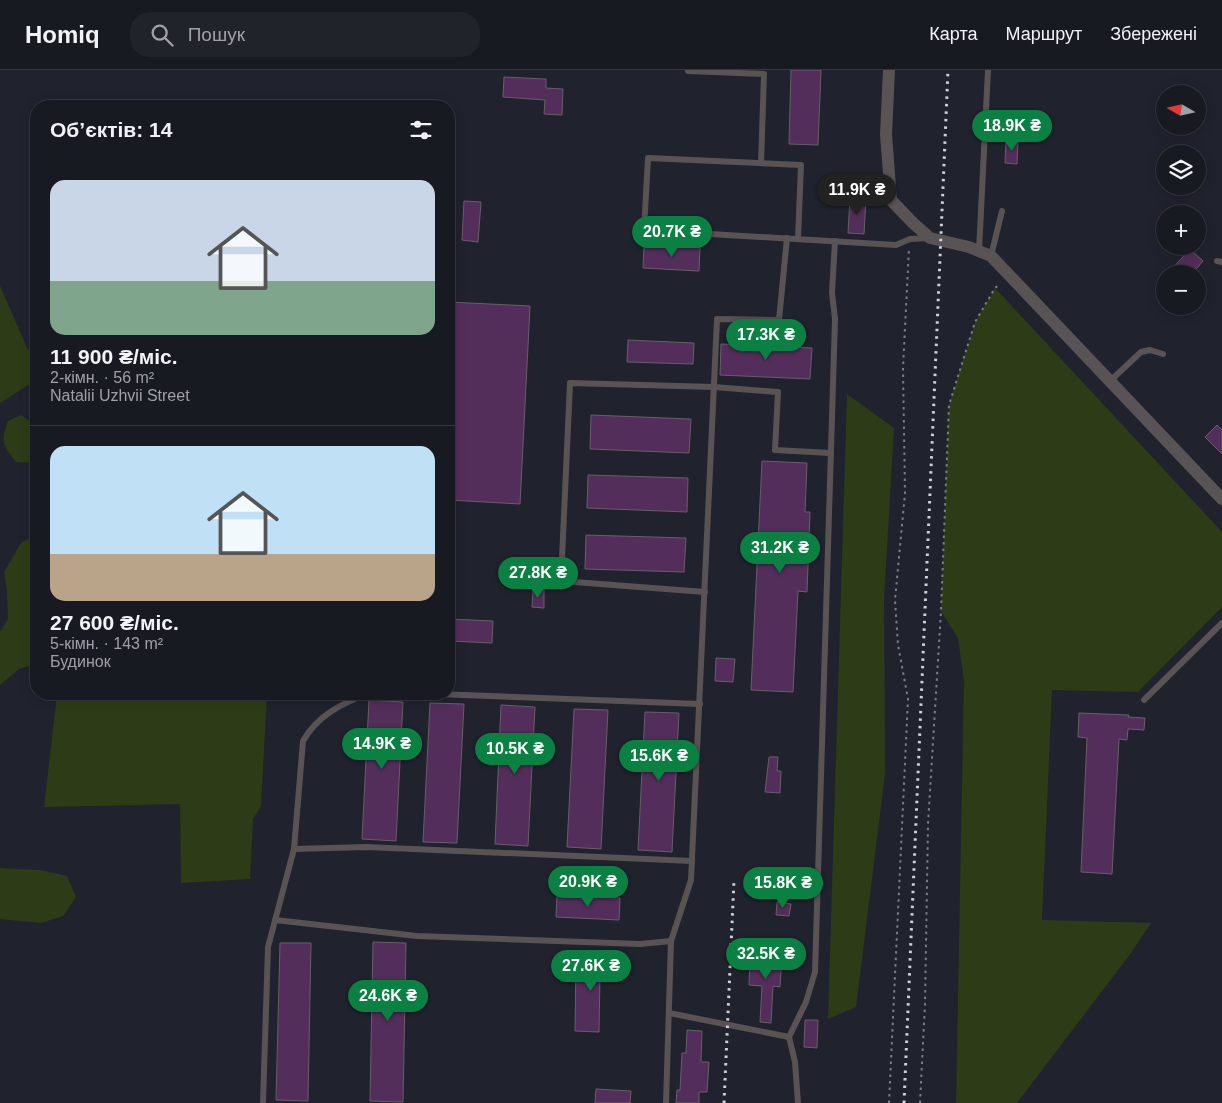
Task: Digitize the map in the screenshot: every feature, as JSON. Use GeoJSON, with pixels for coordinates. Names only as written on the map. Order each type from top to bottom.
{"type":"FeatureCollection","features":[{"type":"Feature","properties":{"kind":"street"},"geometry":{"type":"LineString","coordinates":[[889,70],[886,134],[892,200],[930,238],[969,247],[991,256],[1222,499]]}},
{"type":"Feature","properties":{"kind":"lane"},"geometry":{"type":"LineString","coordinates":[[688,70],[764,74],[761,163]]}},
{"type":"Feature","properties":{"kind":"lane"},"geometry":{"type":"LineString","coordinates":[[979,251],[988,70]]}},
{"type":"Feature","properties":{"kind":"lane"},"geometry":{"type":"LineString","coordinates":[[798,239],[801,165],[648,158],[644,230],[787,238],[798,239],[835,241],[896,248],[910,238],[930,238]]}},
{"type":"Feature","properties":{"kind":"lane"},"geometry":{"type":"LineString","coordinates":[[991,256],[1002,211]]}},
{"type":"Feature","properties":{"kind":"lane"},"geometry":{"type":"LineString","coordinates":[[666,1103],[671,941],[691,880],[717,319],[779,320],[787,238]]}},
{"type":"Feature","properties":{"kind":"lane"},"geometry":{"type":"LineString","coordinates":[[798,1103],[795,1062],[789,1037],[806,1002],[815,972],[835,319],[832,293],[835,241]]}},
{"type":"Feature","properties":{"kind":"lane"},"geometry":{"type":"LineString","coordinates":[[1109,382],[1141,352],[1150,350],[1163,354]]}},
{"type":"Feature","properties":{"kind":"lane"},"geometry":{"type":"LineString","coordinates":[[705,592],[561,581],[570,383],[714,387],[778,392],[775,450],[831,453]]}},
{"type":"Feature","properties":{"kind":"lane"},"geometry":{"type":"LineString","coordinates":[[1144,700],[1222,623]]}},
{"type":"Feature","properties":{"kind":"lane"},"geometry":{"type":"LineString","coordinates":[[455,695],[700,704]]}},
{"type":"Feature","properties":{"kind":"lane"},"geometry":{"type":"LineString","coordinates":[[263,1103],[268,947],[294,849],[303,741],[309,730],[323,716],[352,700]]}},
{"type":"Feature","properties":{"kind":"lane"},"geometry":{"type":"LineString","coordinates":[[294,849],[366,848],[692,861]]}},
{"type":"Feature","properties":{"kind":"lane"},"geometry":{"type":"LineString","coordinates":[[275,920],[417,936],[640,944],[671,941]]}},
{"type":"Feature","properties":{"kind":"lane"},"geometry":{"type":"LineString","coordinates":[[669,1013],[789,1037]]}},
{"type":"Feature","properties":{"kind":"path"},"geometry":{"type":"LineString","coordinates":[[889,1103],[908,699],[898,645],[895,600],[905,493],[904,368],[910,238]]}},
{"type":"Feature","properties":{"kind":"path"},"geometry":{"type":"LineString","coordinates":[[920,1103],[925,1004],[928,824],[941,610],[949,404],[975,322],[995,288]]}},
{"type":"Feature","properties":{"kind":"green space"},"geometry":{"type":"Polygon","coordinates":[[[0,286],[30,354],[30,384],[0,403],[0,286]]]}},
{"type":"Feature","properties":{"kind":"green space"},"geometry":{"type":"Polygon","coordinates":[[[995,288],[1222,532],[1222,607],[1138,692],[1052,690],[1042,920],[1151,923],[1131,953],[1017,1103],[956,1103],[964,680],[958,638],[941,611],[949,405],[975,322],[995,288]]]}},
{"type":"Feature","properties":{"kind":"green space"},"geometry":{"type":"Polygon","coordinates":[[[847,394],[894,428],[884,599],[885,774],[856,1007],[828,1019],[847,394]]]}},
{"type":"Feature","properties":{"kind":"green space"},"geometry":{"type":"Polygon","coordinates":[[[21,415],[30,421],[30,463],[16,462],[8,451],[4,443],[4,434],[8,421],[21,415]]]}},
{"type":"Feature","properties":{"kind":"green space"},"geometry":{"type":"Polygon","coordinates":[[[30,538],[30,666],[19,669],[0,685],[0,632],[8,619],[4,572],[21,543],[30,538]]]}},
{"type":"Feature","properties":{"kind":"green space"},"geometry":{"type":"Polygon","coordinates":[[[56,700],[267,700],[261,806],[253,819],[250,879],[181,883],[180,804],[44,807],[56,700]]]}},
{"type":"Feature","properties":{"kind":"green space"},"geometry":{"type":"Polygon","coordinates":[[[0,868],[40,870],[67,876],[76,897],[63,916],[41,923],[0,919],[0,868]]]}},
{"type":"Feature","properties":{"kind":"building"},"geometry":{"type":"Polygon","coordinates":[[[791,70],[821,70],[818,145],[789,144],[791,70]]]}},
{"type":"Feature","properties":{"kind":"building"},"geometry":{"type":"Polygon","coordinates":[[[504,77],[546,79],[546,88],[563,89],[562,115],[544,114],[545,100],[503,97],[504,77]]]}},
{"type":"Feature","properties":{"kind":"building"},"geometry":{"type":"Polygon","coordinates":[[[1006,140],[1018,141],[1017,164],[1005,163],[1006,140]]]}},
{"type":"Feature","properties":{"kind":"building"},"geometry":{"type":"Polygon","coordinates":[[[850,198],[866,199],[864,234],[848,233],[850,198]]]}},
{"type":"Feature","properties":{"kind":"building"},"geometry":{"type":"Polygon","coordinates":[[[464,201],[481,202],[478,242],[462,240],[464,201]]]}},
{"type":"Feature","properties":{"kind":"building"},"geometry":{"type":"Polygon","coordinates":[[[644,244],[700,247],[699,271],[643,268],[644,244]]]}},
{"type":"Feature","properties":{"kind":"building"},"geometry":{"type":"Polygon","coordinates":[[[1185,255],[1196,255],[1203,261],[1200,265],[1176,265],[1185,255]]]}},
{"type":"Feature","properties":{"kind":"building"},"geometry":{"type":"Polygon","coordinates":[[[455,302],[530,306],[520,504],[455,500],[455,302]]]}},
{"type":"Feature","properties":{"kind":"building"},"geometry":{"type":"Polygon","coordinates":[[[628,340],[694,343],[693,364],[627,362],[628,340]]]}},
{"type":"Feature","properties":{"kind":"building"},"geometry":{"type":"Polygon","coordinates":[[[721,344],[812,348],[810,379],[720,375],[721,344]]]}},
{"type":"Feature","properties":{"kind":"building"},"geometry":{"type":"Polygon","coordinates":[[[591,415],[691,419],[689,453],[590,449],[591,415]]]}},
{"type":"Feature","properties":{"kind":"building"},"geometry":{"type":"Polygon","coordinates":[[[1217,425],[1222,430],[1222,454],[1205,437],[1217,425]]]}},
{"type":"Feature","properties":{"kind":"building"},"geometry":{"type":"Polygon","coordinates":[[[762,461],[807,463],[805,512],[810,512],[807,592],[798,591],[793,692],[751,690],[762,461]]]}},
{"type":"Feature","properties":{"kind":"building"},"geometry":{"type":"Polygon","coordinates":[[[588,475],[688,478],[687,512],[587,508],[588,475]]]}},
{"type":"Feature","properties":{"kind":"building"},"geometry":{"type":"Polygon","coordinates":[[[586,535],[686,538],[684,572],[585,569],[586,535]]]}},
{"type":"Feature","properties":{"kind":"building"},"geometry":{"type":"Polygon","coordinates":[[[533,590],[544,590],[544,608],[532,607],[533,590]]]}},
{"type":"Feature","properties":{"kind":"building"},"geometry":{"type":"Polygon","coordinates":[[[455,619],[493,621],[492,643],[455,641],[455,619]]]}},
{"type":"Feature","properties":{"kind":"building"},"geometry":{"type":"Polygon","coordinates":[[[716,658],[735,659],[733,682],[715,681],[716,658]]]}},
{"type":"Feature","properties":{"kind":"building"},"geometry":{"type":"Polygon","coordinates":[[[369,700],[403,702],[396,841],[362,839],[369,700]]]}},
{"type":"Feature","properties":{"kind":"building"},"geometry":{"type":"Polygon","coordinates":[[[430,703],[464,704],[457,843],[423,842],[430,703]]]}},
{"type":"Feature","properties":{"kind":"building"},"geometry":{"type":"Polygon","coordinates":[[[501,705],[535,707],[528,846],[495,844],[501,705]]]}},
{"type":"Feature","properties":{"kind":"building"},"geometry":{"type":"Polygon","coordinates":[[[574,709],[608,710],[601,849],[567,847],[574,709]]]}},
{"type":"Feature","properties":{"kind":"building"},"geometry":{"type":"Polygon","coordinates":[[[645,712],[679,713],[672,852],[638,850],[645,712]]]}},
{"type":"Feature","properties":{"kind":"building"},"geometry":{"type":"Polygon","coordinates":[[[1079,713],[1129,715],[1128,717],[1145,718],[1144,730],[1128,729],[1127,740],[1119,739],[1112,874],[1081,872],[1087,738],[1078,737],[1079,713]]]}},
{"type":"Feature","properties":{"kind":"building"},"geometry":{"type":"Polygon","coordinates":[[[769,757],[778,757],[777,771],[781,771],[780,793],[765,792],[769,757]]]}},
{"type":"Feature","properties":{"kind":"building"},"geometry":{"type":"Polygon","coordinates":[[[557,895],[620,898],[619,920],[556,917],[557,895]]]}},
{"type":"Feature","properties":{"kind":"building"},"geometry":{"type":"Polygon","coordinates":[[[777,902],[791,904],[789,916],[776,915],[777,902]]]}},
{"type":"Feature","properties":{"kind":"building"},"geometry":{"type":"Polygon","coordinates":[[[373,942],[406,943],[403,1102],[370,1101],[373,942]]]}},
{"type":"Feature","properties":{"kind":"building"},"geometry":{"type":"Polygon","coordinates":[[[280,943],[311,943],[308,1101],[276,1100],[280,943]]]}},
{"type":"Feature","properties":{"kind":"building"},"geometry":{"type":"Polygon","coordinates":[[[750,954],[782,956],[780,987],[773,986],[771,1023],[760,1022],[762,986],[749,985],[750,954]]]}},
{"type":"Feature","properties":{"kind":"building"},"geometry":{"type":"Polygon","coordinates":[[[576,961],[625,962],[625,973],[600,973],[599,1032],[575,1031],[576,961]]]}},
{"type":"Feature","properties":{"kind":"building"},"geometry":{"type":"Polygon","coordinates":[[[805,1020],[818,1020],[817,1048],[804,1047],[805,1020]]]}},
{"type":"Feature","properties":{"kind":"building"},"geometry":{"type":"Polygon","coordinates":[[[687,1030],[702,1031],[701,1062],[709,1062],[707,1092],[699,1092],[699,1103],[676,1103],[677,1090],[680,1090],[682,1053],[686,1053],[687,1030]]]}},
{"type":"Feature","properties":{"kind":"building"},"geometry":{"type":"Polygon","coordinates":[[[596,1089],[631,1091],[630,1103],[595,1103],[596,1089]]]}},
{"type":"Feature","properties":{"kind":"railway"},"geometry":{"type":"LineString","coordinates":[[904,1103],[948,70]]}},
{"type":"Feature","properties":{"kind":"railway"},"geometry":{"type":"LineString","coordinates":[[724,1103],[734,880]]}}]}
